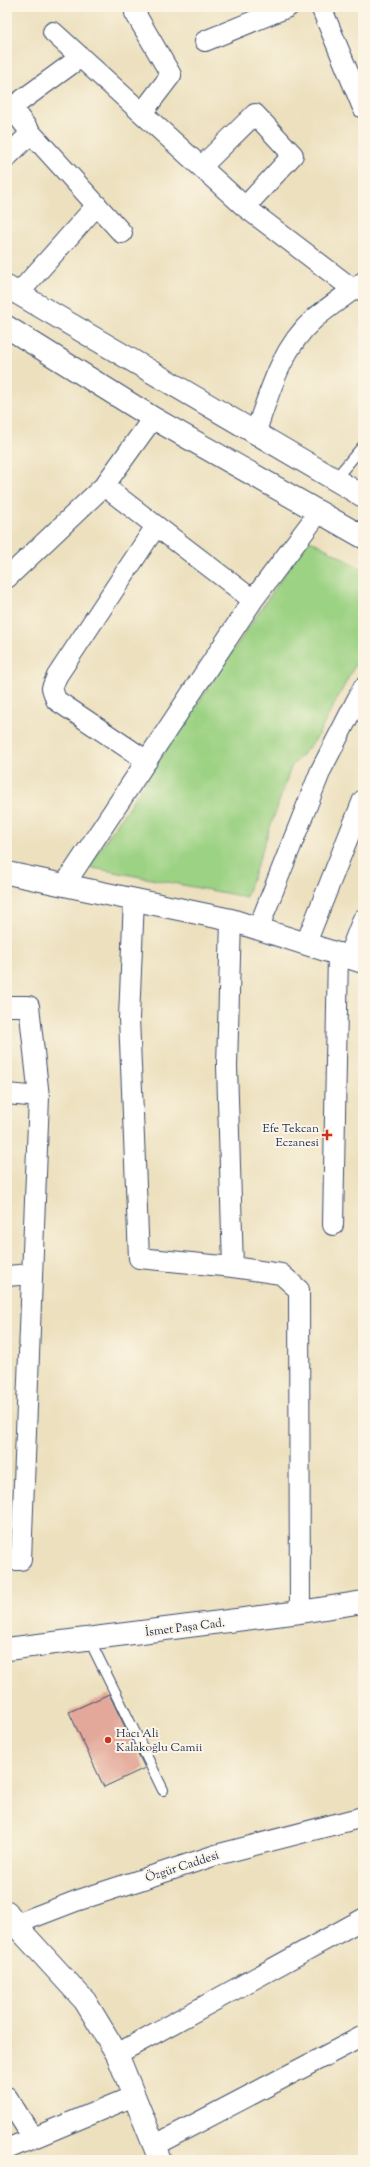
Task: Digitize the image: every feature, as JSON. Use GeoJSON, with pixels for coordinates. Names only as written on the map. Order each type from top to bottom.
{"type":"FeatureCollection","features":[{"type":"Feature","properties":{"kind":"main road"},"geometry":{"type":"LineString","coordinates":[[12,291],[363,496]]}},
{"type":"Feature","properties":{"kind":"main road"},"geometry":{"type":"LineString","coordinates":[[7,327],[153,418],[363,538]]}},
{"type":"Feature","properties":{"kind":"main road"},"geometry":{"type":"LineString","coordinates":[[7,873],[231,920],[350,957]]}},
{"type":"Feature","properties":{"kind":"main road","name":"İsmet Paşa Cad."},"geometry":{"type":"LineString","coordinates":[[7,1649],[300,1612],[363,1602]]}},
{"type":"Feature","properties":{"kind":"main road"},"geometry":{"type":"LineString","coordinates":[[10,1922],[85,2001],[116,2054],[157,2153]]}},
{"type":"Feature","properties":{"kind":"street"},"geometry":{"type":"LineString","coordinates":[[205,41],[288,7]]}},
{"type":"Feature","properties":{"kind":"street"},"geometry":{"type":"LineString","coordinates":[[321,7],[363,108]]}},
{"type":"Feature","properties":{"kind":"street"},"geometry":{"type":"LineString","coordinates":[[135,13],[172,74],[142,113]]}},
{"type":"Feature","properties":{"kind":"street"},"geometry":{"type":"LineString","coordinates":[[53,32],[245,207],[360,291],[314,319],[289,349],[272,386],[256,434]]}},
{"type":"Feature","properties":{"kind":"street"},"geometry":{"type":"LineString","coordinates":[[81,57],[9,105],[31,133],[122,233]]}},
{"type":"Feature","properties":{"kind":"street"},"geometry":{"type":"LineString","coordinates":[[201,167],[255,114],[293,155],[245,207]]}},
{"type":"Feature","properties":{"kind":"street"},"geometry":{"type":"LineString","coordinates":[[7,157],[31,133]]}},
{"type":"Feature","properties":{"kind":"street"},"geometry":{"type":"LineString","coordinates":[[12,291],[97,205]]}},
{"type":"Feature","properties":{"kind":"street"},"geometry":{"type":"LineString","coordinates":[[7,578],[104,486],[153,418]]}},
{"type":"Feature","properties":{"kind":"street"},"geometry":{"type":"LineString","coordinates":[[104,486],[253,600]]}},
{"type":"Feature","properties":{"kind":"street"},"geometry":{"type":"LineString","coordinates":[[65,884],[253,600],[318,512]]}},
{"type":"Feature","properties":{"kind":"street"},"geometry":{"type":"LineString","coordinates":[[147,761],[56,700],[52,688],[57,676],[156,526]]}},
{"type":"Feature","properties":{"kind":"street"},"geometry":{"type":"LineString","coordinates":[[258,929],[321,770],[363,688]]}},
{"type":"Feature","properties":{"kind":"street"},"geometry":{"type":"LineString","coordinates":[[306,943],[363,800]]}},
{"type":"Feature","properties":{"kind":"street"},"geometry":{"type":"LineString","coordinates":[[134,899],[129,1018],[139,1258],[234,1267],[281,1274],[299,1290],[300,1612]]}},
{"type":"Feature","properties":{"kind":"street"},"geometry":{"type":"LineString","coordinates":[[333,1224],[350,957],[363,919]]}},
{"type":"Feature","properties":{"kind":"street"},"geometry":{"type":"LineString","coordinates":[[231,920],[227,1066],[234,1267]]}},
{"type":"Feature","properties":{"kind":"street"},"geometry":{"type":"LineString","coordinates":[[7,1006],[30,1006],[39,1097],[21,1560],[7,1560]]}},
{"type":"Feature","properties":{"kind":"street"},"geometry":{"type":"LineString","coordinates":[[7,1094],[39,1097]]}},
{"type":"Feature","properties":{"kind":"street"},"geometry":{"type":"LineString","coordinates":[[7,1276],[31,1274]]}},
{"type":"Feature","properties":{"kind":"street","name":"Özgür Caddesi"},"geometry":{"type":"LineString","coordinates":[[10,1922],[216,1855],[363,1817]]}},
{"type":"Feature","properties":{"kind":"street"},"geometry":{"type":"LineString","coordinates":[[116,2054],[363,1919]]}},
{"type":"Feature","properties":{"kind":"street"},"geometry":{"type":"LineString","coordinates":[[157,2153],[363,2036]]}},
{"type":"Feature","properties":{"kind":"street"},"geometry":{"type":"LineString","coordinates":[[7,2149],[134,2096]]}},
{"type":"Feature","properties":{"kind":"street"},"geometry":{"type":"LineString","coordinates":[[7,2097],[33,2138]]}},
{"type":"Feature","properties":{"kind":"lane"},"geometry":{"type":"LineString","coordinates":[[335,479],[363,446]]}},
{"type":"Feature","properties":{"kind":"lane"},"geometry":{"type":"LineString","coordinates":[[89,1639],[163,1790]]}},
{"type":"Feature","properties":{"kind":"green space"},"geometry":{"type":"Polygon","coordinates":[[[308,539],[363,569],[363,650],[316,739],[291,767],[246,897],[88,867],[308,539]]]}},
{"type":"Feature","properties":{"kind":"building","name":"Hacı Ali Kalakoğlu Camii"},"geometry":{"type":"Polygon","coordinates":[[[109,1694],[145,1768],[104,1787],[69,1712],[109,1694]]]}},
{"type":"Feature","properties":{"kind":"place","name":"Efe Tekcan Eczanesi"},"geometry":{"type":"Point","coordinates":[327,1135]}},
{"type":"Feature","properties":{"kind":"place","name":"Hacı Ali Kalakoğlu Camii"},"geometry":{"type":"Point","coordinates":[108,1740]}}]}
